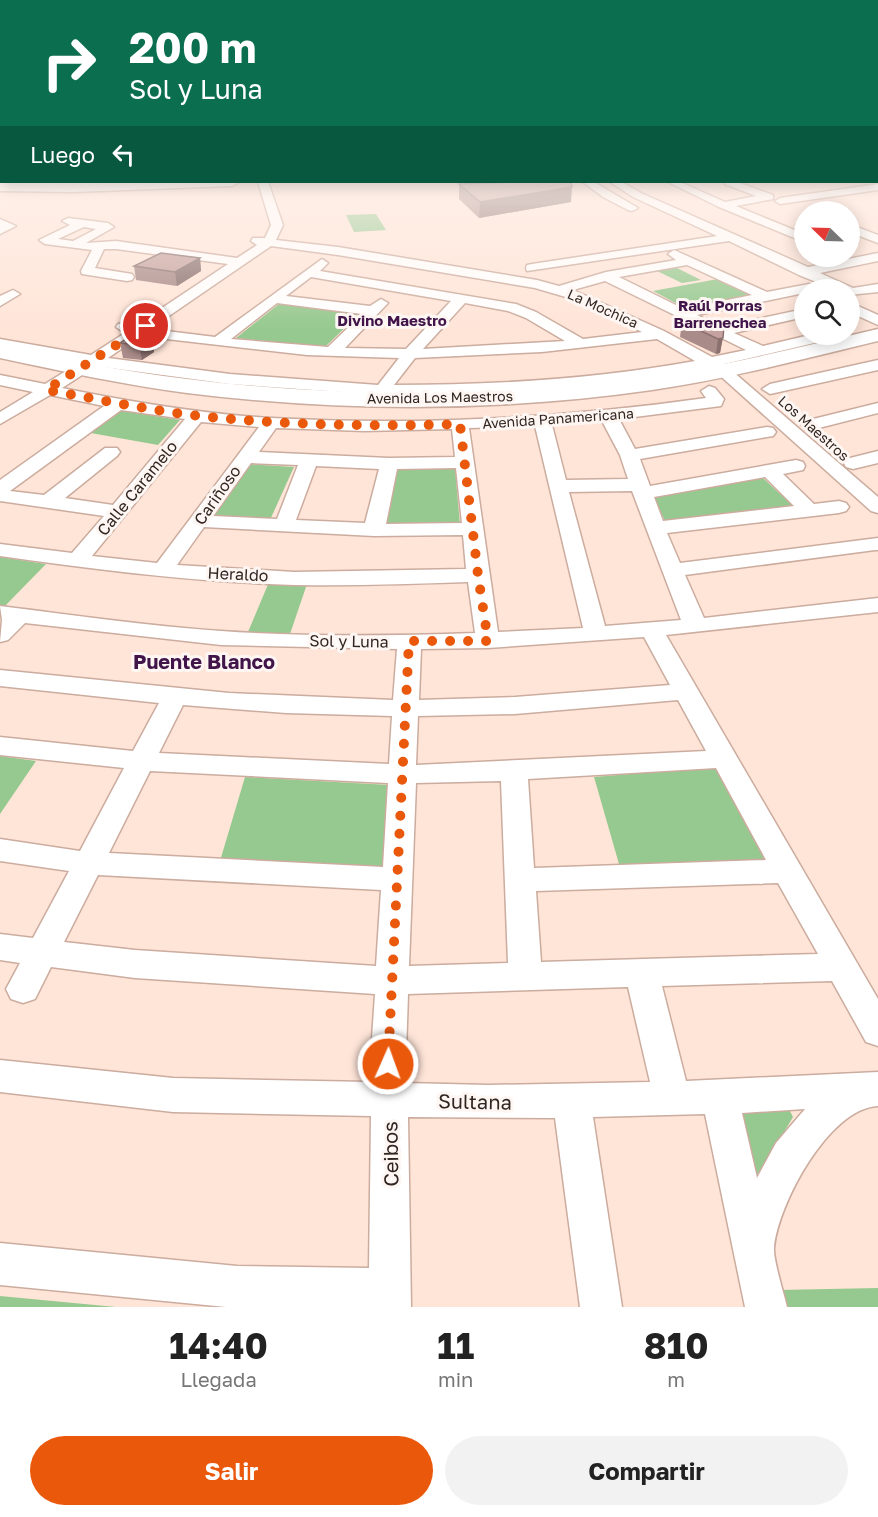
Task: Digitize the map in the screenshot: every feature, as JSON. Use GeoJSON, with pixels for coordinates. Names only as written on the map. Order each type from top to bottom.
{"type":"FeatureCollection","features":[{"type":"Feature","properties":{"kind":"highway","name":"Avenida Los Maestros"},"geometry":{"type":"LineString","coordinates":[[50,374],[344,398],[416,399],[573,392],[632,386],[718,366],[878,335]]}},
{"type":"Feature","properties":{"kind":"highway","name":"Avenida Los Maestros"},"geometry":{"type":"LineString","coordinates":[[0,352],[50,374],[196,403],[358,414],[439,414],[537,410],[709,391],[878,363]]}},
{"type":"Feature","properties":{"kind":"street"},"geometry":{"type":"LineString","coordinates":[[0,406],[50,374],[134,327],[274,234],[277,225],[271,207]]}},
{"type":"Feature","properties":{"kind":"street"},"geometry":{"type":"LineString","coordinates":[[632,207],[642,212]]}},
{"type":"Feature","properties":{"kind":"street"},"geometry":{"type":"LineString","coordinates":[[665,207],[823,279]]}},
{"type":"Feature","properties":{"kind":"street"},"geometry":{"type":"LineString","coordinates":[[676,212],[710,207]]}},
{"type":"Feature","properties":{"kind":"street"},"geometry":{"type":"LineString","coordinates":[[728,207],[794,234]]}},
{"type":"Feature","properties":{"kind":"street"},"geometry":{"type":"LineString","coordinates":[[257,208],[262,225],[263,241]]}},
{"type":"Feature","properties":{"kind":"street"},"geometry":{"type":"LineString","coordinates":[[60,219],[108,228],[71,245]]}},
{"type":"Feature","properties":{"kind":"street"},"geometry":{"type":"LineString","coordinates":[[0,222],[10,226],[0,231]]}},
{"type":"Feature","properties":{"kind":"street"},"geometry":{"type":"LineString","coordinates":[[83,223],[45,239],[71,245],[116,244],[234,261]]}},
{"type":"Feature","properties":{"kind":"street"},"geometry":{"type":"LineString","coordinates":[[262,225],[277,225]]}},
{"type":"Feature","properties":{"kind":"street"},"geometry":{"type":"LineString","coordinates":[[860,232],[878,239]]}},
{"type":"Feature","properties":{"kind":"street"},"geometry":{"type":"LineString","coordinates":[[687,233],[725,250]]}},
{"type":"Feature","properties":{"kind":"street"},"geometry":{"type":"LineString","coordinates":[[532,268],[732,237]]}},
{"type":"Feature","properties":{"kind":"street","name":"La Mochica"},"geometry":{"type":"LineString","coordinates":[[263,241],[537,284],[592,302],[659,334],[718,366],[876,499]]}},
{"type":"Feature","properties":{"kind":"street"},"geometry":{"type":"LineString","coordinates":[[100,246],[87,271],[128,277]]}},
{"type":"Feature","properties":{"kind":"street"},"geometry":{"type":"LineString","coordinates":[[661,247],[766,297]]}},
{"type":"Feature","properties":{"kind":"street"},"geometry":{"type":"LineString","coordinates":[[218,342],[338,251]]}},
{"type":"Feature","properties":{"kind":"street"},"geometry":{"type":"LineString","coordinates":[[860,258],[878,257]]}},
{"type":"Feature","properties":{"kind":"street"},"geometry":{"type":"LineString","coordinates":[[561,290],[606,276],[689,261]]}},
{"type":"Feature","properties":{"kind":"street"},"geometry":{"type":"LineString","coordinates":[[794,281],[788,278],[824,267]]}},
{"type":"Feature","properties":{"kind":"street"},"geometry":{"type":"LineString","coordinates":[[309,273],[519,309],[581,344]]}},
{"type":"Feature","properties":{"kind":"street"},"geometry":{"type":"LineString","coordinates":[[606,276],[762,351]]}},
{"type":"Feature","properties":{"kind":"street"},"geometry":{"type":"LineString","coordinates":[[332,352],[397,287]]}},
{"type":"Feature","properties":{"kind":"street"},"geometry":{"type":"LineString","coordinates":[[860,292],[878,288]]}},
{"type":"Feature","properties":{"kind":"street"},"geometry":{"type":"LineString","coordinates":[[0,291],[13,294],[0,302]]}},
{"type":"Feature","properties":{"kind":"street"},"geometry":{"type":"LineString","coordinates":[[684,313],[794,292]]}},
{"type":"Feature","properties":{"kind":"street"},"geometry":{"type":"LineString","coordinates":[[860,297],[878,303]]}},
{"type":"Feature","properties":{"kind":"street"},"geometry":{"type":"LineString","coordinates":[[276,298],[373,311]]}},
{"type":"Feature","properties":{"kind":"street"},"geometry":{"type":"LineString","coordinates":[[383,389],[409,355],[462,298]]}},
{"type":"Feature","properties":{"kind":"street"},"geometry":{"type":"LineString","coordinates":[[860,304],[878,323],[860,328]]}},
{"type":"Feature","properties":{"kind":"street"},"geometry":{"type":"LineString","coordinates":[[721,331],[794,315]]}},
{"type":"Feature","properties":{"kind":"street"},"geometry":{"type":"LineString","coordinates":[[134,327],[218,342],[332,352],[409,355],[516,351],[659,334]]}},
{"type":"Feature","properties":{"kind":"street","name":"Avenida Panamericana"},"geometry":{"type":"LineString","coordinates":[[0,344],[50,374],[118,404],[197,416],[271,423],[364,426],[542,421],[715,402],[716,399],[709,391]]}},
{"type":"Feature","properties":{"kind":"street"},"geometry":{"type":"LineString","coordinates":[[0,419],[50,374],[238,381],[292,386],[454,389],[563,384],[718,366],[762,351],[794,344]]}},
{"type":"Feature","properties":{"kind":"street"},"geometry":{"type":"LineString","coordinates":[[770,389],[878,363]]}},
{"type":"Feature","properties":{"kind":"street","name":"Avenida Panamericana"},"geometry":{"type":"LineString","coordinates":[[0,380],[50,374]]}},
{"type":"Feature","properties":{"kind":"street","name":"Los Maestros"},"geometry":{"type":"LineString","coordinates":[[742,384],[770,389],[853,463],[876,499]]}},
{"type":"Feature","properties":{"kind":"street"},"geometry":{"type":"LineString","coordinates":[[0,489],[118,404]]}},
{"type":"Feature","properties":{"kind":"street"},"geometry":{"type":"LineString","coordinates":[[811,425],[878,408]]}},
{"type":"Feature","properties":{"kind":"street"},"geometry":{"type":"LineString","coordinates":[[608,415],[629,455],[655,528],[695,625]]}},
{"type":"Feature","properties":{"kind":"street","name":"Calle Caramelo"},"geometry":{"type":"LineString","coordinates":[[78,560],[197,416]]}},
{"type":"Feature","properties":{"kind":"street"},"geometry":{"type":"LineString","coordinates":[[542,421],[596,635]]}},
{"type":"Feature","properties":{"kind":"street","name":"Cariñoso"},"geometry":{"type":"LineString","coordinates":[[163,569],[271,423]]}},
{"type":"Feature","properties":{"kind":"street"},"geometry":{"type":"LineString","coordinates":[[460,424],[488,641]]}},
{"type":"Feature","properties":{"kind":"street"},"geometry":{"type":"LineString","coordinates":[[629,455],[767,432]]}},
{"type":"Feature","properties":{"kind":"street"},"geometry":{"type":"LineString","coordinates":[[48,502],[111,452]]}},
{"type":"Feature","properties":{"kind":"street"},"geometry":{"type":"LineString","coordinates":[[244,457],[308,462],[389,464],[466,462]]}},
{"type":"Feature","properties":{"kind":"street"},"geometry":{"type":"LineString","coordinates":[[853,463],[878,457]]}},
{"type":"Feature","properties":{"kind":"street"},"geometry":{"type":"LineString","coordinates":[[284,526],[308,462]]}},
{"type":"Feature","properties":{"kind":"street"},"geometry":{"type":"LineString","coordinates":[[374,530],[389,464]]}},
{"type":"Feature","properties":{"kind":"street"},"geometry":{"type":"LineString","coordinates":[[558,486],[641,489],[796,466]]}},
{"type":"Feature","properties":{"kind":"street"},"geometry":{"type":"LineString","coordinates":[[769,471],[809,510]]}},
{"type":"Feature","properties":{"kind":"street"},"geometry":{"type":"LineString","coordinates":[[0,495],[118,512]]}},
{"type":"Feature","properties":{"kind":"street"},"geometry":{"type":"LineString","coordinates":[[655,528],[839,507]]}},
{"type":"Feature","properties":{"kind":"street"},"geometry":{"type":"LineString","coordinates":[[199,521],[374,530],[474,529]]}},
{"type":"Feature","properties":{"kind":"street"},"geometry":{"type":"LineString","coordinates":[[674,570],[875,544]]}},
{"type":"Feature","properties":{"kind":"street","name":"Heraldo"},"geometry":{"type":"LineString","coordinates":[[0,550],[163,569],[336,579],[478,575]]}},
{"type":"Feature","properties":{"kind":"street","name":"Sol y Luna"},"geometry":{"type":"LineString","coordinates":[[10,614],[253,640],[488,641],[652,631],[878,605]]}},
{"type":"Feature","properties":{"kind":"street"},"geometry":{"type":"LineString","coordinates":[[0,635],[10,614]]}},
{"type":"Feature","properties":{"kind":"street"},"geometry":{"type":"LineString","coordinates":[[652,631],[878,1031]]}},
{"type":"Feature","properties":{"kind":"street","name":"Ceibos"},"geometry":{"type":"LineString","coordinates":[[391,1298],[387,1085],[409,641]]}},
{"type":"Feature","properties":{"kind":"street"},"geometry":{"type":"LineString","coordinates":[[0,678],[175,697],[405,707],[460,708],[685,692]]}},
{"type":"Feature","properties":{"kind":"street"},"geometry":{"type":"LineString","coordinates":[[23,989],[175,697]]}},
{"type":"Feature","properties":{"kind":"street"},"geometry":{"type":"LineString","coordinates":[[0,746],[142,761],[402,774],[454,774],[724,758]]}},
{"type":"Feature","properties":{"kind":"street"},"geometry":{"type":"LineString","coordinates":[[514,770],[525,977]]}},
{"type":"Feature","properties":{"kind":"street"},"geometry":{"type":"LineString","coordinates":[[0,850],[88,863],[396,879]]}},
{"type":"Feature","properties":{"kind":"street"},"geometry":{"type":"LineString","coordinates":[[519,880],[788,871]]}},
{"type":"Feature","properties":{"kind":"street"},"geometry":{"type":"LineString","coordinates":[[0,947],[135,964],[391,981],[842,968]]}},
{"type":"Feature","properties":{"kind":"street"},"geometry":{"type":"LineString","coordinates":[[642,974],[672,1099]]}},
{"type":"Feature","properties":{"kind":"street","name":"Sultana"},"geometry":{"type":"LineString","coordinates":[[0,1076],[173,1095],[572,1102],[720,1098],[869,1089]]}},
{"type":"Feature","properties":{"kind":"street"},"geometry":{"type":"LineString","coordinates":[[753,1252],[764,1205],[790,1156],[818,1121],[834,1106],[869,1089]]}},
{"type":"Feature","properties":{"kind":"street"},"geometry":{"type":"LineString","coordinates":[[720,1098],[766,1307]]}},
{"type":"Feature","properties":{"kind":"street"},"geometry":{"type":"LineString","coordinates":[[572,1102],[601,1307]]}},
{"type":"Feature","properties":{"kind":"street"},"geometry":{"type":"LineString","coordinates":[[0,1264],[235,1297],[391,1298]]}},
{"type":"Feature","properties":{"kind":"green space"},"geometry":{"type":"Polygon","coordinates":[[[376,214],[386,230],[354,232],[346,215],[376,214]]]}},
{"type":"Feature","properties":{"kind":"green space","name":"Raúl Porras Barrenechea"},"geometry":{"type":"Polygon","coordinates":[[[675,267],[701,280],[682,283],[657,271],[675,267]]]}},
{"type":"Feature","properties":{"kind":"green space","name":"Raúl Porras Barrenechea"},"geometry":{"type":"Polygon","coordinates":[[[723,278],[760,296],[689,310],[653,291],[723,278]]]}},
{"type":"Feature","properties":{"kind":"green space"},"geometry":{"type":"Polygon","coordinates":[[[280,303],[360,313],[325,347],[236,338],[280,303]]]}},
{"type":"Feature","properties":{"kind":"green space"},"geometry":{"type":"Polygon","coordinates":[[[116,410],[180,420],[158,445],[85,432],[116,410]]]}},
{"type":"Feature","properties":{"kind":"green space"},"geometry":{"type":"Polygon","coordinates":[[[245,464],[294,467],[270,520],[207,517],[245,464]]]}},
{"type":"Feature","properties":{"kind":"green space"},"geometry":{"type":"Polygon","coordinates":[[[398,468],[455,468],[460,525],[386,525],[398,468]]]}},
{"type":"Feature","properties":{"kind":"green space"},"geometry":{"type":"Polygon","coordinates":[[[761,476],[795,508],[666,523],[652,494],[761,476]]]}},
{"type":"Feature","properties":{"kind":"green space"},"geometry":{"type":"Polygon","coordinates":[[[0,557],[46,564],[3,608],[0,608],[0,557]]]}},
{"type":"Feature","properties":{"kind":"green space"},"geometry":{"type":"Polygon","coordinates":[[[269,582],[307,584],[290,634],[248,632],[269,582]]]}},
{"type":"Feature","properties":{"kind":"green space"},"geometry":{"type":"Polygon","coordinates":[[[0,756],[36,761],[0,814],[0,756]]]}},
{"type":"Feature","properties":{"kind":"green space"},"geometry":{"type":"Polygon","coordinates":[[[716,767],[770,866],[621,871],[594,777],[716,767]]]}},
{"type":"Feature","properties":{"kind":"green space"},"geometry":{"type":"Polygon","coordinates":[[[245,777],[390,785],[385,872],[220,861],[245,777]]]}},
{"type":"Feature","properties":{"kind":"green space"},"geometry":{"type":"Polygon","coordinates":[[[784,1108],[790,1111],[793,1117],[760,1173],[754,1173],[737,1112],[784,1108]]]}},
{"type":"Feature","properties":{"kind":"green space"},"geometry":{"type":"Polygon","coordinates":[[[878,1288],[878,1307],[782,1307],[778,1290],[878,1288]]]}},
{"type":"Feature","properties":{"kind":"green space"},"geometry":{"type":"Polygon","coordinates":[[[0,1296],[116,1307],[0,1307],[0,1296]]]}},
{"type":"Feature","properties":{"kind":"building"},"geometry":{"type":"Polygon","coordinates":[[[161,253],[200,258],[175,272],[134,266],[161,253]]]}},
{"type":"Feature","properties":{"kind":"building"},"geometry":{"type":"Polygon","coordinates":[[[707,318],[724,326],[723,338],[718,339],[682,322],[707,318]]]}},
{"type":"Feature","properties":{"kind":"building"},"geometry":{"type":"Polygon","coordinates":[[[133,334],[152,337],[139,345],[120,343],[133,334]]]}},
{"type":"Feature","properties":{"kind":"district","name":"Raúl Porras Barrenechea"},"geometry":{"type":"Point","coordinates":[720,314]}},
{"type":"Feature","properties":{"kind":"district","name":"Divino Maestro"},"geometry":{"type":"Point","coordinates":[392,320]}},
{"type":"Feature","properties":{"kind":"district","name":"Puente Blanco"},"geometry":{"type":"Point","coordinates":[204,661]}},
{"type":"Feature","properties":{"kind":"route"},"geometry":{"type":"LineString","coordinates":[[146,326],[46,390],[197,416],[271,423],[364,426],[460,424],[462,430],[478,575],[488,641],[409,641],[388,1064]]}}]}
